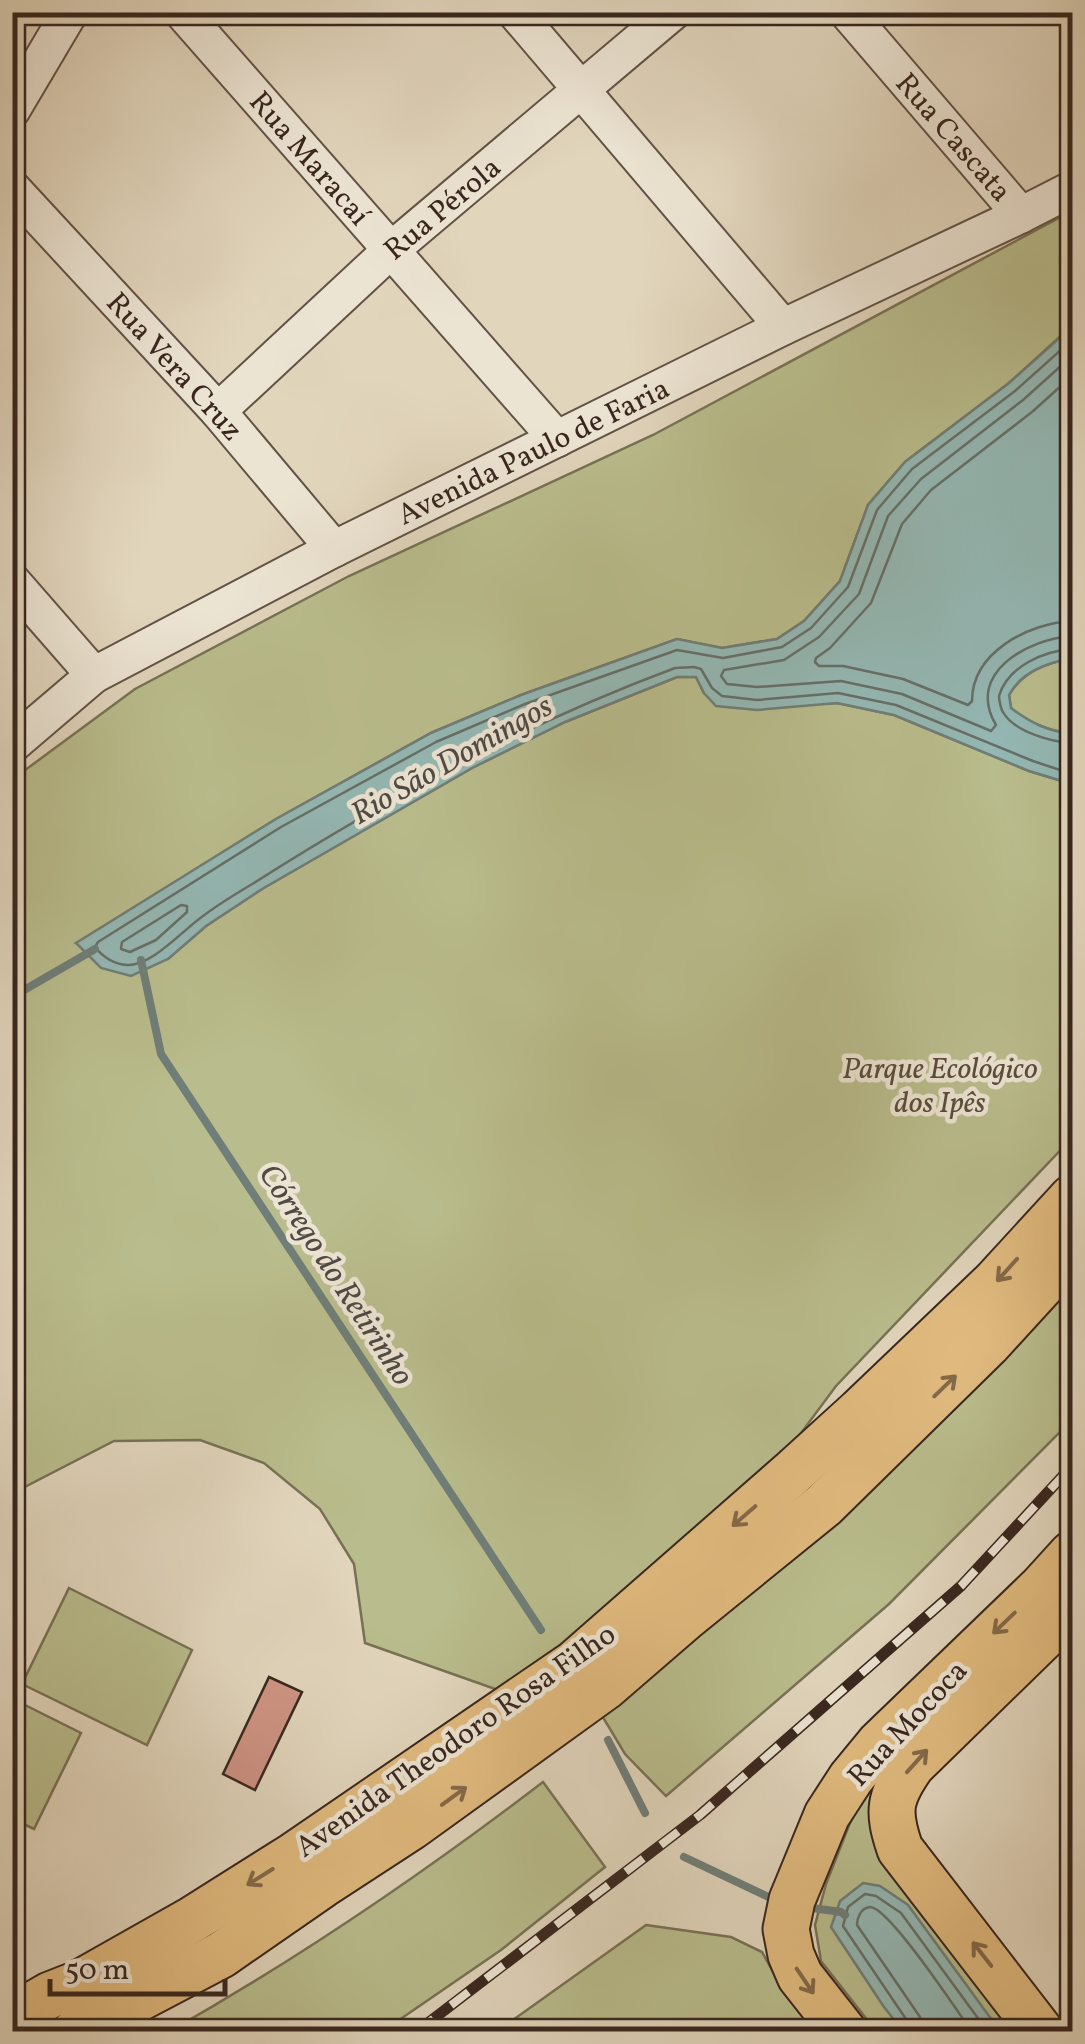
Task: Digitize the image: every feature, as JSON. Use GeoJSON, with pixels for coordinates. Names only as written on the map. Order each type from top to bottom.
{"type":"FeatureCollection","features":[{"type":"Feature","properties":{"kind":"main road","name":"Avenida Theodoro Rosa Filho"},"geometry":{"type":"LineString","coordinates":[[12,2017],[50,1995],[79,2014],[210,1908],[293,1856],[398,1809],[604,1687],[824,1505],[875,1425],[995,1282],[1072,1198]]}},
{"type":"Feature","properties":{"kind":"main road","name":"Avenida Theodoro Rosa Filho"},"geometry":{"type":"LineString","coordinates":[[398,1809],[794,1472],[875,1425],[988,1344],[1072,1252]]}},
{"type":"Feature","properties":{"kind":"main road"},"geometry":{"type":"LineString","coordinates":[[794,1472],[824,1505]]}},
{"type":"Feature","properties":{"kind":"main road","name":"Rua Mococa"},"geometry":{"type":"LineString","coordinates":[[844,2032],[800,1976],[790,1954],[786,1929],[827,1815],[850,1778],[879,1744],[1072,1554]]}},
{"type":"Feature","properties":{"kind":"main road","name":"Rua Mococa"},"geometry":{"type":"LineString","coordinates":[[1041,2032],[900,1849],[892,1826],[892,1804],[912,1764],[1072,1609]]}},
{"type":"Feature","properties":{"kind":"street"},"geometry":{"type":"LineString","coordinates":[[12,110],[70,12]]}},
{"type":"Feature","properties":{"kind":"street","name":"Rua Maracaí"},"geometry":{"type":"LineString","coordinates":[[182,12],[557,439]]}},
{"type":"Feature","properties":{"kind":"street"},"geometry":{"type":"LineString","coordinates":[[516,12],[783,328]]}},
{"type":"Feature","properties":{"kind":"street","name":"Rua Pérola"},"geometry":{"type":"LineString","coordinates":[[218,411],[390,250],[673,12]]}},
{"type":"Feature","properties":{"kind":"street","name":"Rua Cascata"},"geometry":{"type":"LineString","coordinates":[[848,12],[1022,215]]}},
{"type":"Feature","properties":{"kind":"street","name":"Rua Vera Cruz"},"geometry":{"type":"LineString","coordinates":[[12,188],[218,411],[334,549]]}},
{"type":"Feature","properties":{"kind":"street","name":"Avenida Paulo de Faria"},"geometry":{"type":"LineString","coordinates":[[12,745],[94,675],[334,549],[1072,189]]}},
{"type":"Feature","properties":{"kind":"street"},"geometry":{"type":"LineString","coordinates":[[12,581],[94,675]]}},
{"type":"Feature","properties":{"kind":"green space","name":"Parque Ecológico dos Ipês"},"geometry":{"type":"Polygon","coordinates":[[[1072,211],[1072,329],[905,462],[868,505],[840,581],[804,621],[777,639],[722,648],[677,639],[521,695],[431,733],[276,819],[77,943],[168,959],[206,926],[262,889],[472,768],[565,722],[677,677],[696,677],[704,693],[798,705],[837,703],[894,715],[1029,771],[1072,784],[1072,1138],[836,1386],[781,1460],[569,1640],[498,1690],[365,1643],[354,1564],[320,1509],[264,1463],[200,1440],[114,1441],[13,1493],[13,779],[135,689],[349,576],[653,435],[1072,211]]]}},
{"type":"Feature","properties":{"kind":"green space"},"geometry":{"type":"Polygon","coordinates":[[[1072,658],[1072,734],[1040,726],[1011,708],[1009,695],[1028,674],[1072,658]]]}},
{"type":"Feature","properties":{"kind":"green space"},"geometry":{"type":"Polygon","coordinates":[[[1072,1287],[1072,1420],[889,1604],[666,1796],[625,1754],[601,1714],[835,1520],[1072,1287]]]}},
{"type":"Feature","properties":{"kind":"green space"},"geometry":{"type":"Polygon","coordinates":[[[69,1588],[192,1650],[147,1745],[22,1684],[69,1588]]]}},
{"type":"Feature","properties":{"kind":"green space"},"geometry":{"type":"Polygon","coordinates":[[[13,1699],[81,1733],[34,1829],[13,1819],[13,1699]]]}},
{"type":"Feature","properties":{"kind":"green space"},"geometry":{"type":"Polygon","coordinates":[[[543,1782],[605,1867],[501,1950],[383,2031],[170,2031],[361,1913],[543,1782]]]}},
{"type":"Feature","properties":{"kind":"green space"},"geometry":{"type":"Polygon","coordinates":[[[871,1782],[879,1786],[1035,2031],[876,2031],[821,1961],[815,1925],[826,1884],[871,1782]]]}},
{"type":"Feature","properties":{"kind":"green space"},"geometry":{"type":"Polygon","coordinates":[[[646,1925],[731,1937],[762,1952],[785,1993],[821,2032],[496,2032],[646,1925]]]}},
{"type":"Feature","properties":{"kind":"water","name":"Rio São Domingos"},"geometry":{"type":"Polygon","coordinates":[[[1072,329],[1072,658],[1036,669],[1009,695],[1011,708],[1025,718],[1072,734],[1072,784],[1029,771],[894,715],[837,703],[757,710],[716,706],[696,677],[677,677],[565,722],[472,768],[262,889],[206,926],[168,959],[131,976],[101,968],[76,943],[276,819],[431,733],[521,695],[677,639],[722,648],[777,639],[804,621],[840,581],[868,505],[905,462],[1072,329]]]}},
{"type":"Feature","properties":{"kind":"water"},"geometry":{"type":"Polygon","coordinates":[[[863,1883],[880,1886],[908,1905],[1000,2031],[903,2031],[831,1927],[840,1901],[863,1883]]]}},
{"type":"Feature","properties":{"kind":"building"},"geometry":{"type":"Polygon","coordinates":[[[269,1677],[302,1692],[255,1790],[223,1774],[269,1677]]]}},
{"type":"Feature","properties":{"kind":"waterway"},"geometry":{"type":"LineString","coordinates":[[12,997],[95,949]]}},
{"type":"Feature","properties":{"kind":"waterway","name":"Córrego do Retirinho"},"geometry":{"type":"LineString","coordinates":[[141,960],[161,1054],[541,1630]]}},
{"type":"Feature","properties":{"kind":"waterway"},"geometry":{"type":"LineString","coordinates":[[608,1740],[645,1813]]}},
{"type":"Feature","properties":{"kind":"waterway"},"geometry":{"type":"LineString","coordinates":[[684,1857],[777,1901]]}},
{"type":"Feature","properties":{"kind":"waterway"},"geometry":{"type":"LineString","coordinates":[[805,1907],[845,1915]]}},
{"type":"Feature","properties":{"kind":"railway"},"geometry":{"type":"LineString","coordinates":[[416,2032],[700,1815],[961,1586],[1072,1466]]}}]}
